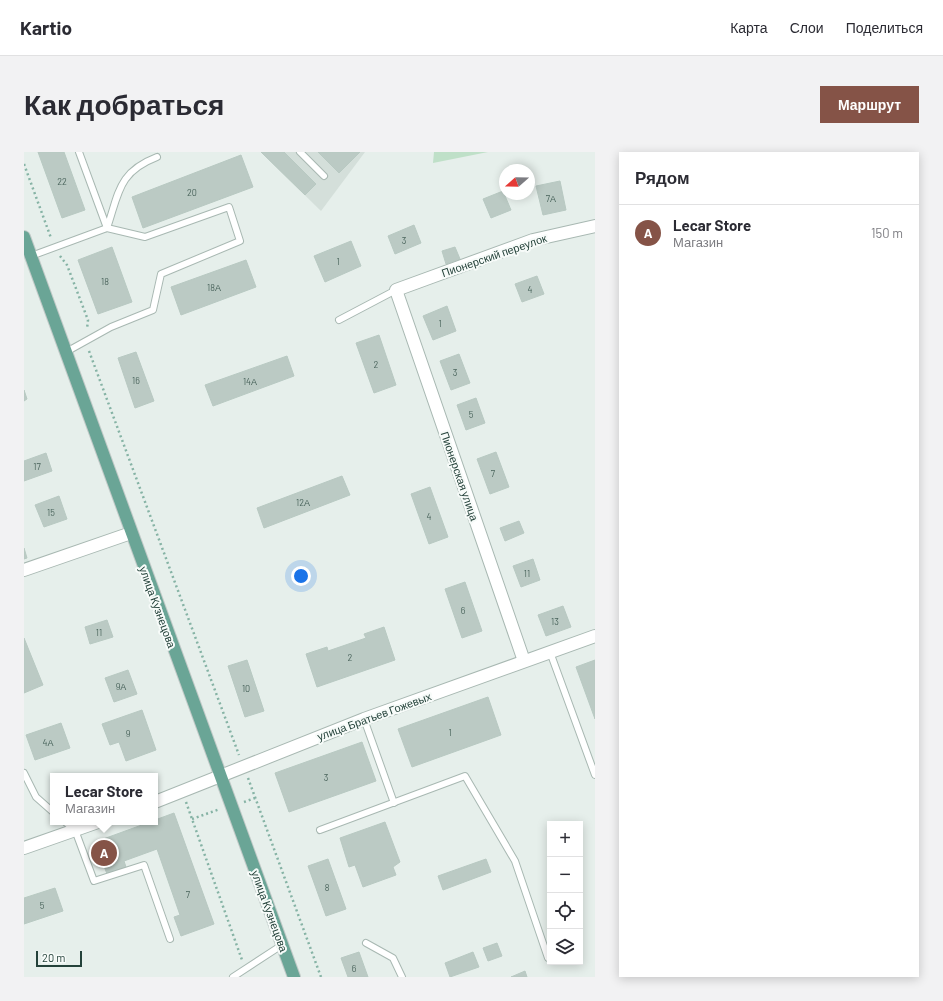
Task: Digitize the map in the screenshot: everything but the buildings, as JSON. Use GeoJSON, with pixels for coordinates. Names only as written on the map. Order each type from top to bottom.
{"type":"FeatureCollection","features":[{"type":"Feature","properties":{"kind":"main road","name":"улица Кузнецова"},"geometry":{"type":"LineString","coordinates":[[24,237],[294,977]]}},
{"type":"Feature","properties":{"kind":"street","name":"Пионерский переулок"},"geometry":{"type":"LineString","coordinates":[[396,290],[533,240],[595,226]]}},
{"type":"Feature","properties":{"kind":"street","name":"Пионерская улица"},"geometry":{"type":"LineString","coordinates":[[396,290],[524,661]]}},
{"type":"Feature","properties":{"kind":"street"},"geometry":{"type":"LineString","coordinates":[[24,570],[131,533]]}},
{"type":"Feature","properties":{"kind":"street","name":"улица Братьев Гожевых"},"geometry":{"type":"LineString","coordinates":[[158,801],[364,719],[595,636]]}},
{"type":"Feature","properties":{"kind":"street"},"geometry":{"type":"LineString","coordinates":[[24,848],[89,825]]}},
{"type":"Feature","properties":{"kind":"lane"},"geometry":{"type":"LineString","coordinates":[[79,152],[107,228]]}},
{"type":"Feature","properties":{"kind":"lane"},"geometry":{"type":"LineString","coordinates":[[300,152],[324,176]]}},
{"type":"Feature","properties":{"kind":"lane"},"geometry":{"type":"LineString","coordinates":[[107,228],[124,179],[140,164],[157,158]]}},
{"type":"Feature","properties":{"kind":"lane"},"geometry":{"type":"LineString","coordinates":[[31,256],[107,228],[146,236],[228,207],[240,241],[161,274],[153,310],[111,327],[66,352]]}},
{"type":"Feature","properties":{"kind":"lane"},"geometry":{"type":"LineString","coordinates":[[339,320],[396,290]]}},
{"type":"Feature","properties":{"kind":"lane"},"geometry":{"type":"LineString","coordinates":[[550,652],[595,775]]}},
{"type":"Feature","properties":{"kind":"lane"},"geometry":{"type":"LineString","coordinates":[[364,719],[394,803]]}},
{"type":"Feature","properties":{"kind":"lane"},"geometry":{"type":"LineString","coordinates":[[24,773],[36,797],[50,809]]}},
{"type":"Feature","properties":{"kind":"lane"},"geometry":{"type":"LineString","coordinates":[[320,830],[465,776],[515,861],[547,955]]}},
{"type":"Feature","properties":{"kind":"lane"},"geometry":{"type":"LineString","coordinates":[[69,825],[75,830],[94,881],[144,865],[170,939]]}},
{"type":"Feature","properties":{"kind":"lane"},"geometry":{"type":"LineString","coordinates":[[366,943],[393,958],[402,977]]}},
{"type":"Feature","properties":{"kind":"lane"},"geometry":{"type":"LineString","coordinates":[[234,977],[282,945]]}},
{"type":"Feature","properties":{"kind":"path"},"geometry":{"type":"LineString","coordinates":[[24,164],[54,248],[67,265],[88,320],[85,342],[321,977]]}},
{"type":"Feature","properties":{"kind":"path"},"geometry":{"type":"LineString","coordinates":[[182,792],[246,969]]}},
{"type":"Feature","properties":{"kind":"shaded area"},"geometry":{"type":"Polygon","coordinates":[[[261,152],[365,152],[321,211],[261,152]]]}},
{"type":"Feature","properties":{"kind":"green space"},"geometry":{"type":"Polygon","coordinates":[[[434,152],[488,152],[433,163],[434,152]]]}},
{"type":"Feature","properties":{"kind":"place","name":"Lecar Store"},"geometry":{"type":"Point","coordinates":[104,853]}}]}
